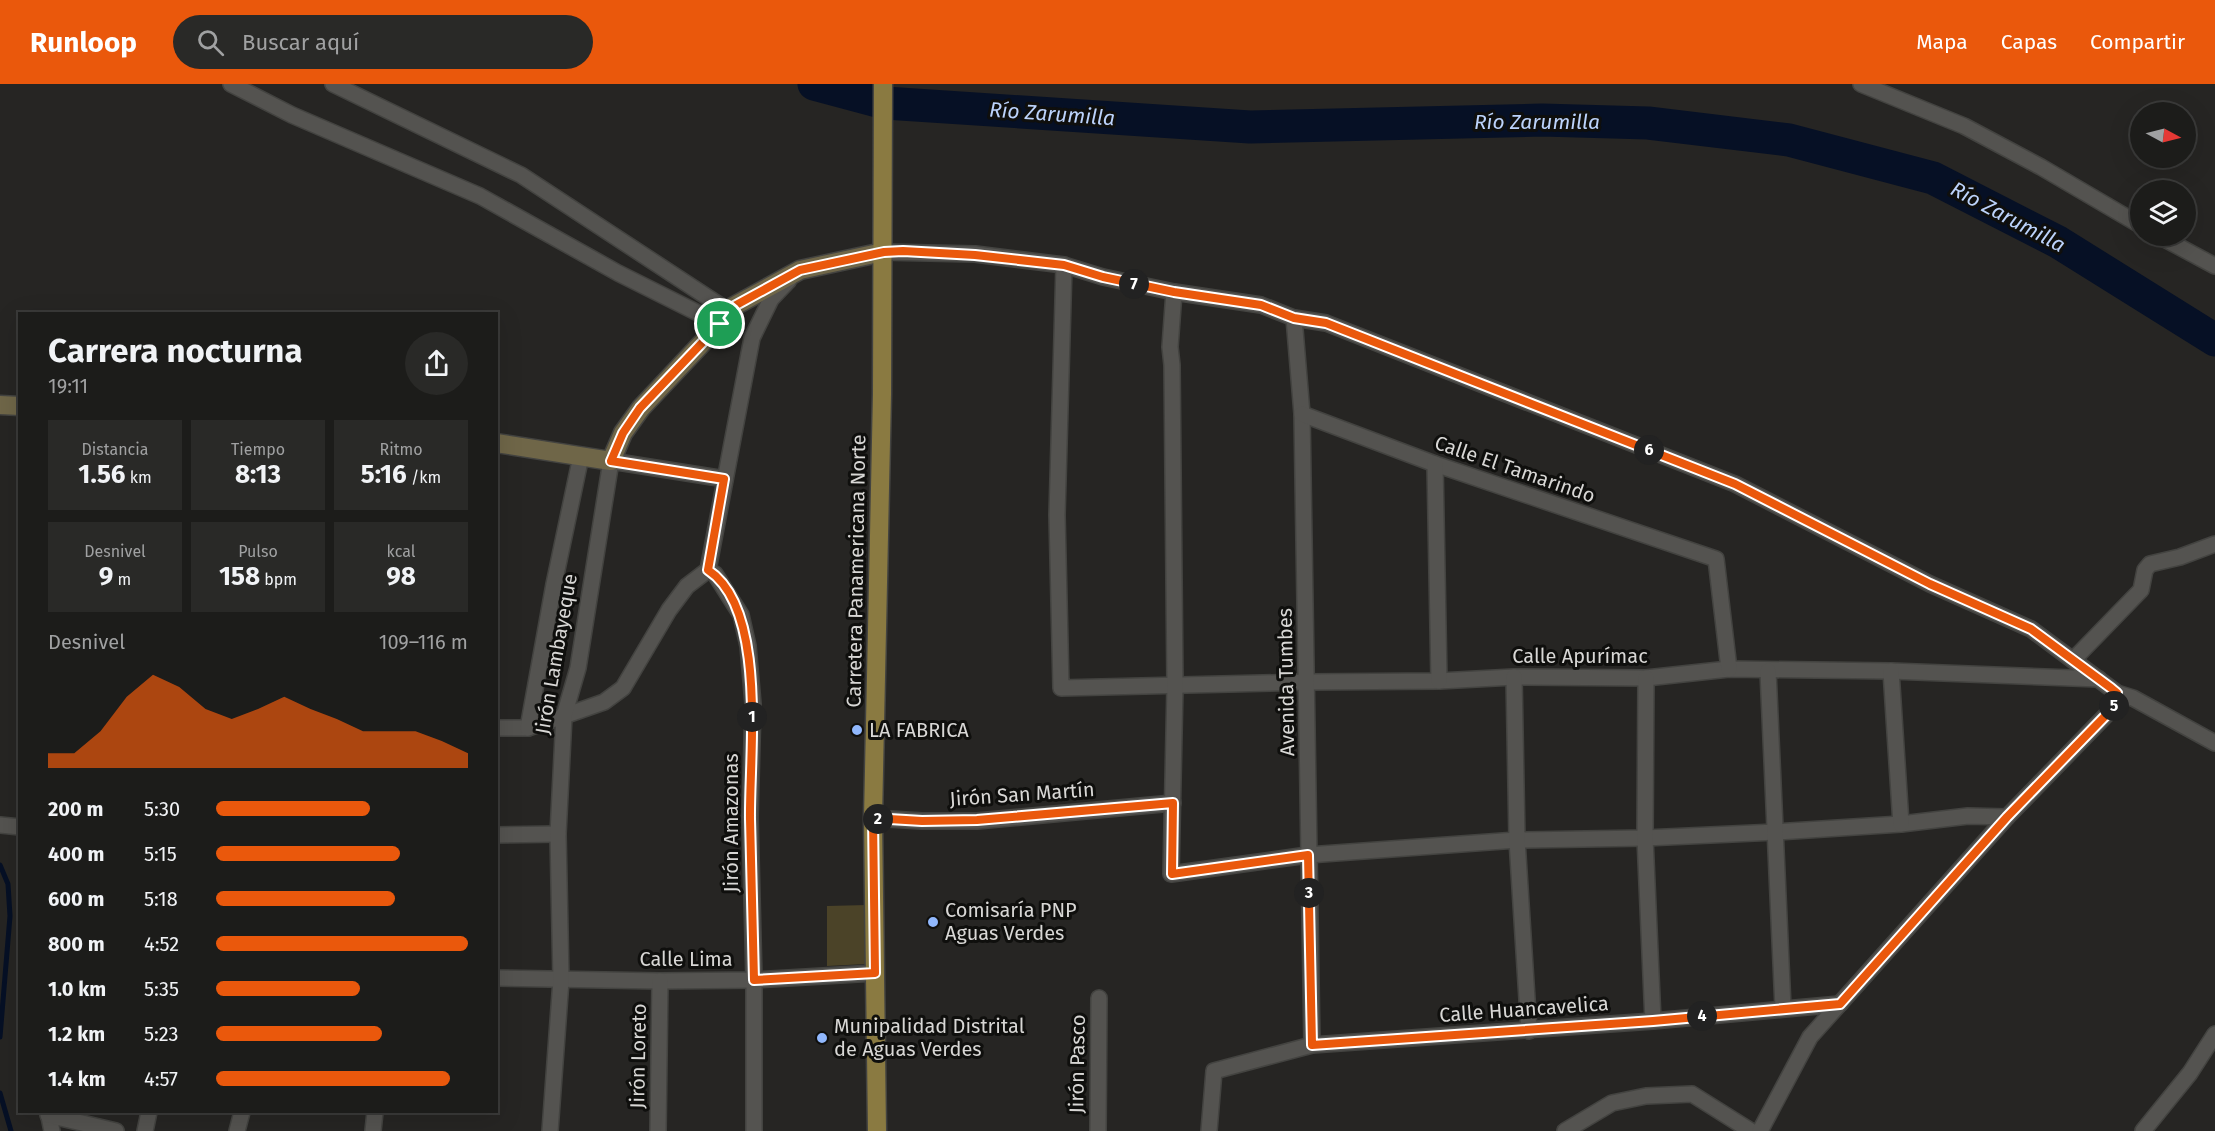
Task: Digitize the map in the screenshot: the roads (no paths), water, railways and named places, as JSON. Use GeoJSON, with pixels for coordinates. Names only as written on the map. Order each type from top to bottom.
{"type":"FeatureCollection","features":[{"type":"Feature","properties":{"kind":"main road","name":"Carretera Panamericana Norte"},"geometry":{"type":"LineString","coordinates":[[877,1131],[873,818],[881,486],[884,252],[883,84]]}},
{"type":"Feature","properties":{"kind":"street"},"geometry":{"type":"LineString","coordinates":[[231,84],[292,115],[480,196],[618,273],[724,317]]}},
{"type":"Feature","properties":{"kind":"street"},"geometry":{"type":"LineString","coordinates":[[333,84],[520,175],[724,317]]}},
{"type":"Feature","properties":{"kind":"street"},"geometry":{"type":"LineString","coordinates":[[1861,84],[1964,126],[2041,167],[2130,219]]}},
{"type":"Feature","properties":{"kind":"street"},"geometry":{"type":"LineString","coordinates":[[2178,246],[2215,266]]}},
{"type":"Feature","properties":{"kind":"street"},"geometry":{"type":"LineString","coordinates":[[884,252],[975,255],[1064,265],[1103,277],[1174,292],[1261,305],[1294,318],[1326,323],[1735,484],[1930,584],[2031,629],[2117,693],[2133,698],[2215,742]]}},
{"type":"Feature","properties":{"kind":"street","name":"Jirón Lambayeque"},"geometry":{"type":"LineString","coordinates":[[550,1131],[561,980],[558,834],[564,716],[578,668],[611,461],[623,433],[640,408],[724,317],[800,270],[884,252]]}},
{"type":"Feature","properties":{"kind":"street","name":"Calle Apurímac"},"geometry":{"type":"LineString","coordinates":[[1064,265],[1057,515],[1061,688],[1514,678],[1646,678],[1729,669],[1891,670],[2099,679]]}},
{"type":"Feature","properties":{"kind":"street"},"geometry":{"type":"LineString","coordinates":[[498,728],[528,728],[604,702],[623,688],[669,610],[687,586],[708,570],[752,338],[771,299],[800,270]]}},
{"type":"Feature","properties":{"kind":"street"},"geometry":{"type":"LineString","coordinates":[[1174,292],[1170,346],[1175,686],[1172,874],[1308,855],[1517,840],[1645,838],[1776,832],[1901,824],[1968,816],[2007,817]]}},
{"type":"Feature","properties":{"kind":"street","name":"Avenida Tumbes"},"geometry":{"type":"LineString","coordinates":[[1294,318],[1302,414],[1312,1045]]}},
{"type":"Feature","properties":{"kind":"street"},"geometry":{"type":"LineString","coordinates":[[0,405],[18,406]]}},
{"type":"Feature","properties":{"kind":"street","name":"Calle El Tamarindo"},"geometry":{"type":"LineString","coordinates":[[1302,414],[1435,464],[1716,559],[1729,669]]}},
{"type":"Feature","properties":{"kind":"street"},"geometry":{"type":"LineString","coordinates":[[498,443],[724,479]]}},
{"type":"Feature","properties":{"kind":"street"},"geometry":{"type":"LineString","coordinates":[[528,728],[554,584],[581,456]]}},
{"type":"Feature","properties":{"kind":"street"},"geometry":{"type":"LineString","coordinates":[[1435,464],[1439,681]]}},
{"type":"Feature","properties":{"kind":"street"},"geometry":{"type":"LineString","coordinates":[[2074,659],[2140,590],[2145,570],[2150,564],[2180,557],[2215,544]]}},
{"type":"Feature","properties":{"kind":"street","name":"Jirón Amazonas"},"geometry":{"type":"LineString","coordinates":[[708,570],[715,574],[741,615],[748,646],[753,704],[750,817],[754,980],[754,1131]]}},
{"type":"Feature","properties":{"kind":"street"},"geometry":{"type":"LineString","coordinates":[[1891,670],[1901,824]]}},
{"type":"Feature","properties":{"kind":"street"},"geometry":{"type":"LineString","coordinates":[[1768,671],[1783,1008]]}},
{"type":"Feature","properties":{"kind":"street"},"geometry":{"type":"LineString","coordinates":[[1514,678],[1517,840],[1528,1030]]}},
{"type":"Feature","properties":{"kind":"street"},"geometry":{"type":"LineString","coordinates":[[1646,678],[1645,838],[1653,1021]]}},
{"type":"Feature","properties":{"kind":"street"},"geometry":{"type":"LineString","coordinates":[[1761,1131],[1810,1037],[2007,817],[2112,709],[2117,700],[2117,693]]}},
{"type":"Feature","properties":{"kind":"street","name":"Jirón San Martín"},"geometry":{"type":"LineString","coordinates":[[873,818],[922,821],[977,820],[1173,803]]}},
{"type":"Feature","properties":{"kind":"street"},"geometry":{"type":"LineString","coordinates":[[0,825],[18,827]]}},
{"type":"Feature","properties":{"kind":"street"},"geometry":{"type":"LineString","coordinates":[[498,835],[558,834]]}},
{"type":"Feature","properties":{"kind":"street","name":"Calle Lima"},"geometry":{"type":"LineString","coordinates":[[498,978],[754,980],[875,973]]}},
{"type":"Feature","properties":{"kind":"street","name":"Jirón Loreto"},"geometry":{"type":"LineString","coordinates":[[658,1131],[660,981]]}},
{"type":"Feature","properties":{"kind":"street","name":"Jirón Pasco"},"geometry":{"type":"LineString","coordinates":[[1098,1131],[1099,998]]}},
{"type":"Feature","properties":{"kind":"street","name":"Calle Huancavelica"},"geometry":{"type":"LineString","coordinates":[[1209,1131],[1214,1071],[1312,1045],[1653,1021],[1840,1004]]}},
{"type":"Feature","properties":{"kind":"street"},"geometry":{"type":"LineString","coordinates":[[2143,1131],[2190,1072],[2215,1034]]}},
{"type":"Feature","properties":{"kind":"street"},"geometry":{"type":"LineString","coordinates":[[1565,1131],[1612,1103],[1646,1095],[1692,1094],[1751,1131]]}},
{"type":"Feature","properties":{"kind":"street"},"geometry":{"type":"LineString","coordinates":[[52,1131],[48,1113],[116,1131]]}},
{"type":"Feature","properties":{"kind":"street"},"geometry":{"type":"LineString","coordinates":[[145,1131],[149,1113]]}},
{"type":"Feature","properties":{"kind":"street"},"geometry":{"type":"LineString","coordinates":[[237,1131],[242,1113]]}},
{"type":"Feature","properties":{"kind":"street"},"geometry":{"type":"LineString","coordinates":[[373,1131],[375,1113]]}},
{"type":"Feature","properties":{"kind":"waterway","name":"Río Zarumilla"},"geometry":{"type":"LineString","coordinates":[[814,84],[885,103],[1250,127],[1542,120],[1648,123],[1789,140],[1933,178],[2058,242],[2215,340]]}},
{"type":"Feature","properties":{"kind":"waterway"},"geometry":{"type":"LineString","coordinates":[[0,865],[8,884],[10,916],[0,1037]]}},
{"type":"Feature","properties":{"kind":"waterway"},"geometry":{"type":"LineString","coordinates":[[0,1093],[11,1131]]}},
{"type":"Feature","properties":{"kind":"place","name":"LA FABRICA"},"geometry":{"type":"Point","coordinates":[857,730]}},
{"type":"Feature","properties":{"kind":"place","name":"Comisaría PNP Aguas Verdes"},"geometry":{"type":"Point","coordinates":[933,922]}},
{"type":"Feature","properties":{"kind":"place","name":"Munipalidad Distrital de Aguas Verdes"},"geometry":{"type":"Point","coordinates":[822,1038]}}]}
